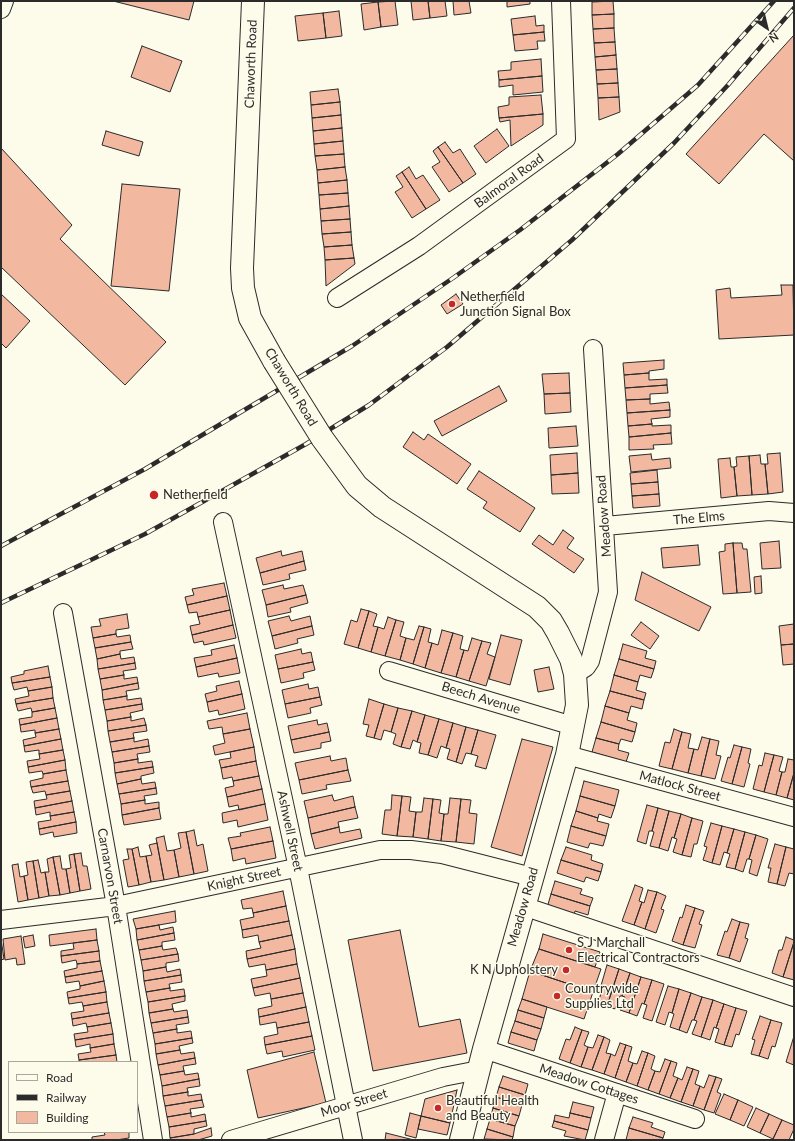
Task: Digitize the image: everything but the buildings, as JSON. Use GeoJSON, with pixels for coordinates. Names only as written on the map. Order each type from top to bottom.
{"type":"FeatureCollection","features":[{"type":"Feature","properties":{"kind":"street"},"geometry":{"type":"LineString","coordinates":[[1,9],[4,1]]}},
{"type":"Feature","properties":{"kind":"street","name":"Chaworth Road"},"geometry":{"type":"LineString","coordinates":[[253,1],[242,268],[246,304],[250,318],[260,337],[322,438],[357,486],[382,507],[537,608],[551,621],[573,666]]}},
{"type":"Feature","properties":{"kind":"street","name":"Balmoral Road"},"geometry":{"type":"LineString","coordinates":[[337,298],[420,246],[566,140],[561,1]]}},
{"type":"Feature","properties":{"kind":"street","name":"Meadow Road"},"geometry":{"type":"LineString","coordinates":[[461,1140],[478,1070],[523,906],[567,755],[577,696],[573,666],[586,667],[590,661],[608,592],[593,349]]}},
{"type":"Feature","properties":{"kind":"street","name":"The Elms"},"geometry":{"type":"LineString","coordinates":[[605,526],[769,511],[794,513]]}},
{"type":"Feature","properties":{"kind":"street","name":"Ashwell Street"},"geometry":{"type":"LineString","coordinates":[[223,522],[298,868],[353,1140]]}},
{"type":"Feature","properties":{"kind":"street","name":"Carnarvon Street"},"geometry":{"type":"LineString","coordinates":[[64,614],[116,906],[153,1140]]}},
{"type":"Feature","properties":{"kind":"street","name":"Beech Avenue"},"geometry":{"type":"LineString","coordinates":[[389,671],[573,726]]}},
{"type":"Feature","properties":{"kind":"street","name":"Matlock Street"},"geometry":{"type":"LineString","coordinates":[[567,755],[794,817]]}},
{"type":"Feature","properties":{"kind":"street","name":"Knight Street"},"geometry":{"type":"LineString","coordinates":[[1,920],[116,906],[380,850],[411,850],[442,854],[532,876]]}},
{"type":"Feature","properties":{"kind":"street"},"geometry":{"type":"LineString","coordinates":[[523,906],[794,996]]}},
{"type":"Feature","properties":{"kind":"street","name":"Meadow Cottages"},"geometry":{"type":"LineString","coordinates":[[484,1049],[695,1119]]}},
{"type":"Feature","properties":{"kind":"street","name":"Moor Street"},"geometry":{"type":"LineString","coordinates":[[231,1140],[443,1077],[478,1070]]}},
{"type":"Feature","properties":{"kind":"street"},"geometry":{"type":"LineString","coordinates":[[604,1140],[617,1092]]}},
{"type":"Feature","properties":{"kind":"railway"},"geometry":{"type":"LineString","coordinates":[[1,546],[145,469],[352,346],[453,278],[520,230],[618,154],[698,85],[774,1]]}},
{"type":"Feature","properties":{"kind":"railway"},"geometry":{"type":"LineString","coordinates":[[1,603],[145,534],[306,444],[369,405],[447,347],[572,240],[674,143],[728,85],[794,8]]}},
{"type":"Feature","properties":{"kind":"place","name":"Netherfield Junction Signal Box"},"geometry":{"type":"Point","coordinates":[452,304]}},
{"type":"Feature","properties":{"kind":"place","name":"Netherfield"},"geometry":{"type":"Point","coordinates":[154,495]}},
{"type":"Feature","properties":{"kind":"place","name":"S J Marchall Electrical Contractors"},"geometry":{"type":"Point","coordinates":[569,950]}},
{"type":"Feature","properties":{"kind":"place","name":"K N Upholstery"},"geometry":{"type":"Point","coordinates":[566,970]}},
{"type":"Feature","properties":{"kind":"place","name":"Countrywide Supplies Ltd"},"geometry":{"type":"Point","coordinates":[557,996]}},
{"type":"Feature","properties":{"kind":"place","name":"Beautiful Health and Beauty"},"geometry":{"type":"Point","coordinates":[438,1108]}}]}
